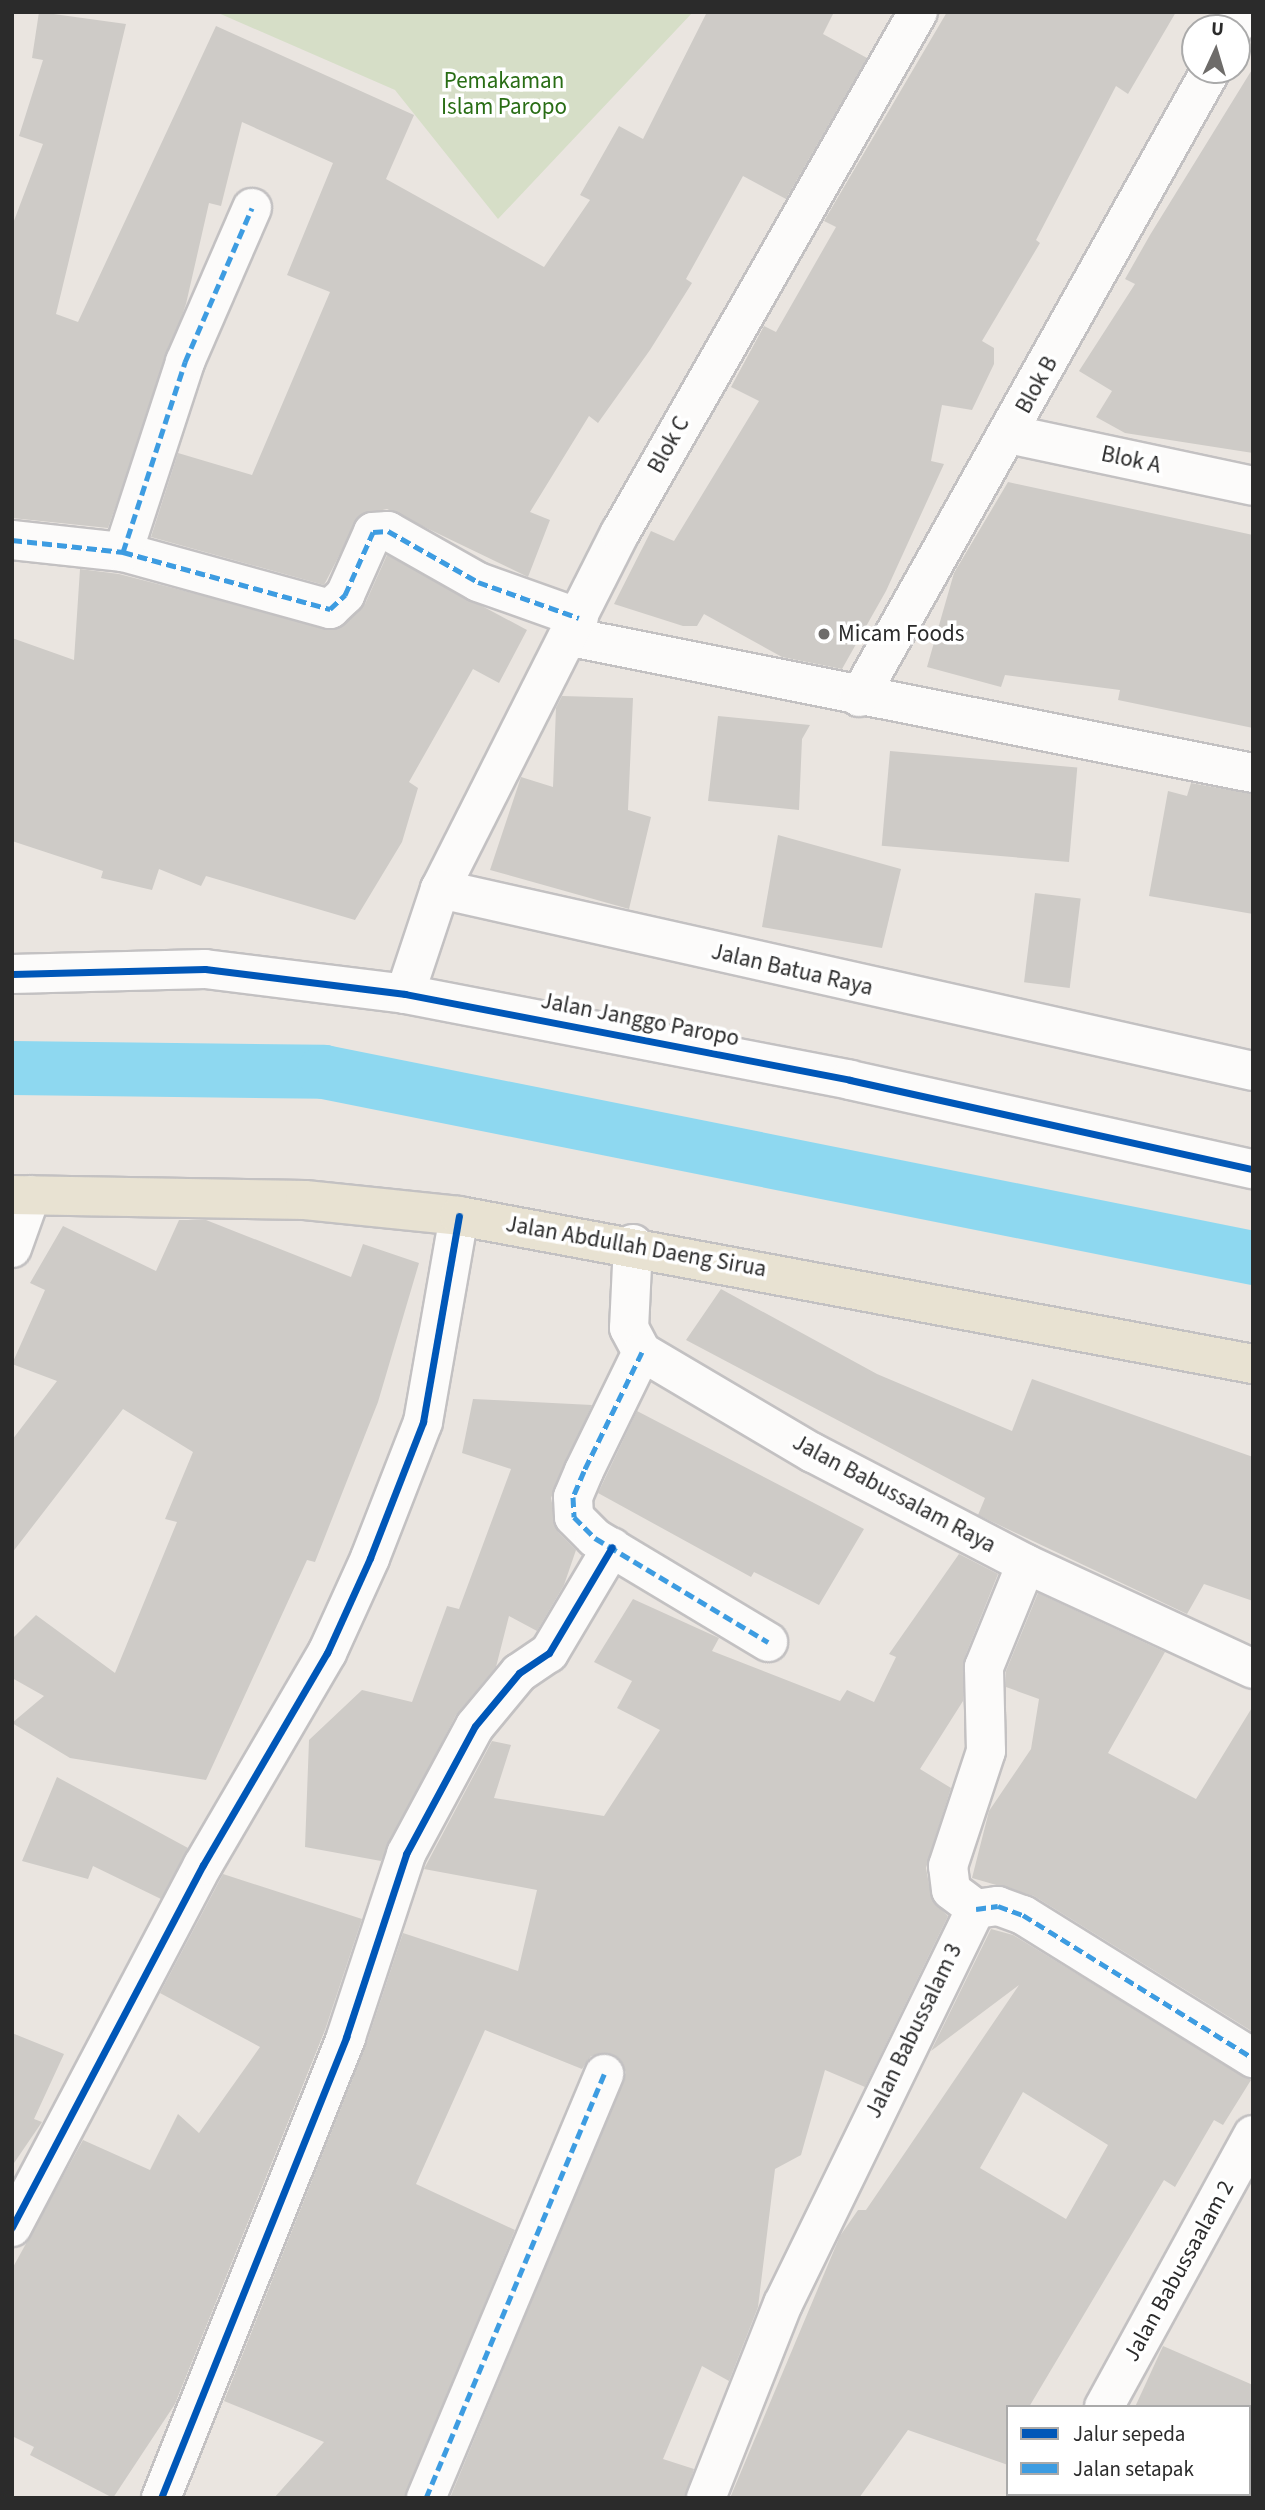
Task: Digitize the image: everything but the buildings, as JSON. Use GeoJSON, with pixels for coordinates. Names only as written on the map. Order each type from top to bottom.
{"type":"FeatureCollection","features":[{"type":"Feature","properties":{"kind":"main road","name":"Jalan Abdullah Daeng Sirua"},"geometry":{"type":"LineString","coordinates":[[22,1195],[305,1200],[458,1216],[633,1244],[1253,1364]]}},
{"type":"Feature","properties":{"kind":"street","name":"Blok C"},"geometry":{"type":"LineString","coordinates":[[440,889],[693,401],[918,12]]}},
{"type":"Feature","properties":{"kind":"street","name":"Blok B"},"geometry":{"type":"LineString","coordinates":[[859,697],[1203,84]]}},
{"type":"Feature","properties":{"kind":"street"},"geometry":{"type":"LineString","coordinates":[[122,552],[186,362],[252,208]]}},
{"type":"Feature","properties":{"kind":"street","name":"Blok A"},"geometry":{"type":"LineString","coordinates":[[1009,434],[1253,486]]}},
{"type":"Feature","properties":{"kind":"street"},"geometry":{"type":"LineString","coordinates":[[15,549],[122,552],[330,609],[345,595],[373,532],[388,531],[478,582],[575,627],[859,697],[1253,773]]}},
{"type":"Feature","properties":{"kind":"street"},"geometry":{"type":"LineString","coordinates":[[405,994],[440,889]]}},
{"type":"Feature","properties":{"kind":"street","name":"Jalan Batua Raya"},"geometry":{"type":"LineString","coordinates":[[440,889],[1253,1070]]}},
{"type":"Feature","properties":{"kind":"street","name":"Jalan Janggo Paropo"},"geometry":{"type":"LineString","coordinates":[[12,974],[205,969],[405,994],[850,1080],[1253,1170]]}},
{"type":"Feature","properties":{"kind":"street"},"geometry":{"type":"LineString","coordinates":[[12,1248],[22,1195]]}},
{"type":"Feature","properties":{"kind":"street"},"geometry":{"type":"LineString","coordinates":[[12,2227],[203,1865],[327,1653],[364,1570],[423,1422],[458,1216]]}},
{"type":"Feature","properties":{"kind":"street"},"geometry":{"type":"LineString","coordinates":[[633,1244],[629,1328],[642,1352],[573,1497],[579,1524],[768,1642]]}},
{"type":"Feature","properties":{"kind":"street","name":"Jalan Babussalam Raya"},"geometry":{"type":"LineString","coordinates":[[642,1352],[813,1453],[1026,1564],[1253,1669]]}},
{"type":"Feature","properties":{"kind":"street"},"geometry":{"type":"LineString","coordinates":[[161,2498],[345,2037],[406,1854],[475,1727],[519,1673],[550,1653],[612,1547]]}},
{"type":"Feature","properties":{"kind":"street"},"geometry":{"type":"LineString","coordinates":[[1026,1564],[984,1667],[986,1751],[948,1866],[951,1890],[976,1909],[1017,1912],[1253,2058]]}},
{"type":"Feature","properties":{"kind":"street","name":"Jalan Babussalam 3"},"geometry":{"type":"LineString","coordinates":[[706,2498],[783,2304],[976,1909]]}},
{"type":"Feature","properties":{"kind":"street"},"geometry":{"type":"LineString","coordinates":[[426,2498],[604,2074]]}},
{"type":"Feature","properties":{"kind":"street","name":"Jalan Babussaalam 2"},"geometry":{"type":"LineString","coordinates":[[1105,2405],[1253,2135]]}},
{"type":"Feature","properties":{"kind":"green space","name":"Pemakaman Islam Paropo"},"geometry":{"type":"Polygon","coordinates":[[[216,12],[693,12],[498,219],[395,90],[216,12]]]}},
{"type":"Feature","properties":{"kind":"waterway"},"geometry":{"type":"LineString","coordinates":[[12,1068],[324,1072],[1253,1258]]}},
{"type":"Feature","properties":{"kind":"marked path"},"geometry":{"type":"LineString","coordinates":[[123,552],[185,362],[252,208]]}},
{"type":"Feature","properties":{"kind":"marked path"},"geometry":{"type":"LineString","coordinates":[[12,540],[123,552],[330,609],[345,595],[373,532],[388,531],[478,582],[579,618]]}},
{"type":"Feature","properties":{"kind":"marked path"},"geometry":{"type":"LineString","coordinates":[[642,1352],[573,1497],[574,1517],[595,1538],[768,1642]]}},
{"type":"Feature","properties":{"kind":"marked path"},"geometry":{"type":"LineString","coordinates":[[976,1909],[998,1906],[1023,1915],[1253,2058]]}},
{"type":"Feature","properties":{"kind":"marked path"},"geometry":{"type":"LineString","coordinates":[[426,2498],[604,2074]]}},
{"type":"Feature","properties":{"kind":"cycle path"},"geometry":{"type":"LineString","coordinates":[[12,974],[205,969],[405,994],[850,1080],[1253,1169]]}},
{"type":"Feature","properties":{"kind":"cycle path"},"geometry":{"type":"LineString","coordinates":[[12,2227],[203,1865],[327,1653],[370,1558],[423,1422],[459,1216]]}},
{"type":"Feature","properties":{"kind":"cycle path"},"geometry":{"type":"LineString","coordinates":[[161,2498],[346,2037],[406,1854],[475,1726],[519,1673],[549,1653],[612,1547]]}},
{"type":"Feature","properties":{"kind":"place","name":"Micam Foods"},"geometry":{"type":"Point","coordinates":[824,634]}}]}
